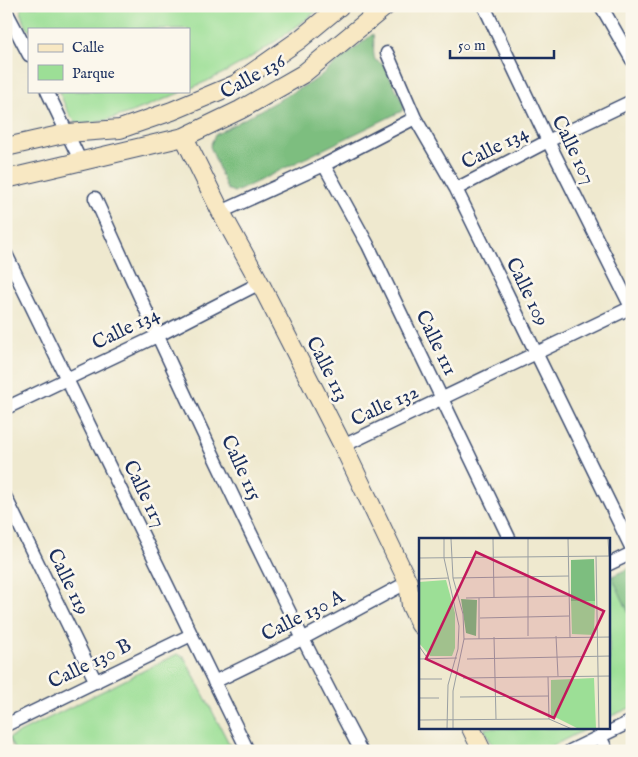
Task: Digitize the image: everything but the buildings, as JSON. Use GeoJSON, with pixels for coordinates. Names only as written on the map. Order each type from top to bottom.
{"type":"FeatureCollection","features":[{"type":"Feature","properties":{"kind":"main road","name":"Calle 136"},"geometry":{"type":"LineString","coordinates":[[6,147],[68,133],[120,129],[172,111],[236,84],[299,40],[340,6]]}},
{"type":"Feature","properties":{"kind":"main road","name":"Calle 136"},"geometry":{"type":"LineString","coordinates":[[6,179],[184,137],[240,110],[303,74],[386,6]]}},
{"type":"Feature","properties":{"kind":"main road","name":"Calle 113"},"geometry":{"type":"LineString","coordinates":[[184,137],[343,446],[408,582],[412,606],[419,623]]}},
{"type":"Feature","properties":{"kind":"main road"},"geometry":{"type":"LineString","coordinates":[[472,730],[482,751]]}},
{"type":"Feature","properties":{"kind":"street","name":"Calle 107"},"geometry":{"type":"LineString","coordinates":[[484,6],[548,141],[631,308]]}},
{"type":"Feature","properties":{"kind":"street"},"geometry":{"type":"LineString","coordinates":[[601,6],[632,60]]}},
{"type":"Feature","properties":{"kind":"street"},"geometry":{"type":"LineString","coordinates":[[6,11],[28,53]]}},
{"type":"Feature","properties":{"kind":"street","name":"Calle 109"},"geometry":{"type":"LineString","coordinates":[[387,53],[415,118],[456,188],[632,549]]}},
{"type":"Feature","properties":{"kind":"street"},"geometry":{"type":"LineString","coordinates":[[48,92],[80,160]]}},
{"type":"Feature","properties":{"kind":"street","name":"Calle 134"},"geometry":{"type":"LineString","coordinates":[[456,188],[632,101]]}},
{"type":"Feature","properties":{"kind":"street"},"geometry":{"type":"LineString","coordinates":[[221,212],[324,165],[415,118]]}},
{"type":"Feature","properties":{"kind":"street","name":"Calle 111"},"geometry":{"type":"LineString","coordinates":[[324,165],[368,245],[509,538]]}},
{"type":"Feature","properties":{"kind":"street","name":"Calle 115"},"geometry":{"type":"LineString","coordinates":[[95,198],[157,336],[302,639],[361,751]]}},
{"type":"Feature","properties":{"kind":"street","name":"Calle 117"},"geometry":{"type":"LineString","coordinates":[[6,254],[248,751]]}},
{"type":"Feature","properties":{"kind":"street","name":"Calle 134"},"geometry":{"type":"LineString","coordinates":[[6,408],[157,336],[260,283]]}},
{"type":"Feature","properties":{"kind":"street","name":"Calle 132"},"geometry":{"type":"LineString","coordinates":[[343,446],[631,308]]}},
{"type":"Feature","properties":{"kind":"street","name":"Calle 119"},"geometry":{"type":"LineString","coordinates":[[6,498],[96,682]]}},
{"type":"Feature","properties":{"kind":"street"},"geometry":{"type":"LineString","coordinates":[[610,564],[632,553]]}},
{"type":"Feature","properties":{"kind":"street","name":"Calle 130 A"},"geometry":{"type":"LineString","coordinates":[[214,682],[302,639],[408,582]]}},
{"type":"Feature","properties":{"kind":"street","name":"Calle 130 B"},"geometry":{"type":"LineString","coordinates":[[6,725],[191,635]]}},
{"type":"Feature","properties":{"kind":"street"},"geometry":{"type":"LineString","coordinates":[[570,751],[632,721]]}},
{"type":"Feature","properties":{"kind":"street"},"geometry":{"type":"LineString","coordinates":[[600,736],[607,751]]}},
{"type":"Feature","properties":{"kind":"green space"},"geometry":{"type":"Polygon","coordinates":[[[21,6],[323,6],[292,30],[242,63],[190,89],[190,28],[28,29],[22,18],[21,6]]]}},
{"type":"Feature","properties":{"kind":"green space"},"geometry":{"type":"Polygon","coordinates":[[[373,34],[375,60],[384,65],[404,105],[402,111],[240,190],[234,192],[227,189],[210,146],[215,135],[315,80],[373,34]]]}},
{"type":"Feature","properties":{"kind":"green space"},"geometry":{"type":"Polygon","coordinates":[[[59,92],[182,92],[129,113],[85,124],[76,122],[66,108],[59,92]]]}},
{"type":"Feature","properties":{"kind":"green space"},"geometry":{"type":"Polygon","coordinates":[[[632,567],[632,620],[612,576],[632,567]]]}},
{"type":"Feature","properties":{"kind":"green space"},"geometry":{"type":"Polygon","coordinates":[[[612,576],[632,620],[632,707],[610,717],[610,577],[612,576]]]}},
{"type":"Feature","properties":{"kind":"green space"},"geometry":{"type":"Polygon","coordinates":[[[177,654],[184,657],[233,751],[15,751],[9,738],[177,654]]]}},
{"type":"Feature","properties":{"kind":"green space"},"geometry":{"type":"Polygon","coordinates":[[[485,730],[584,730],[542,751],[495,751],[485,730]]]}}]}
